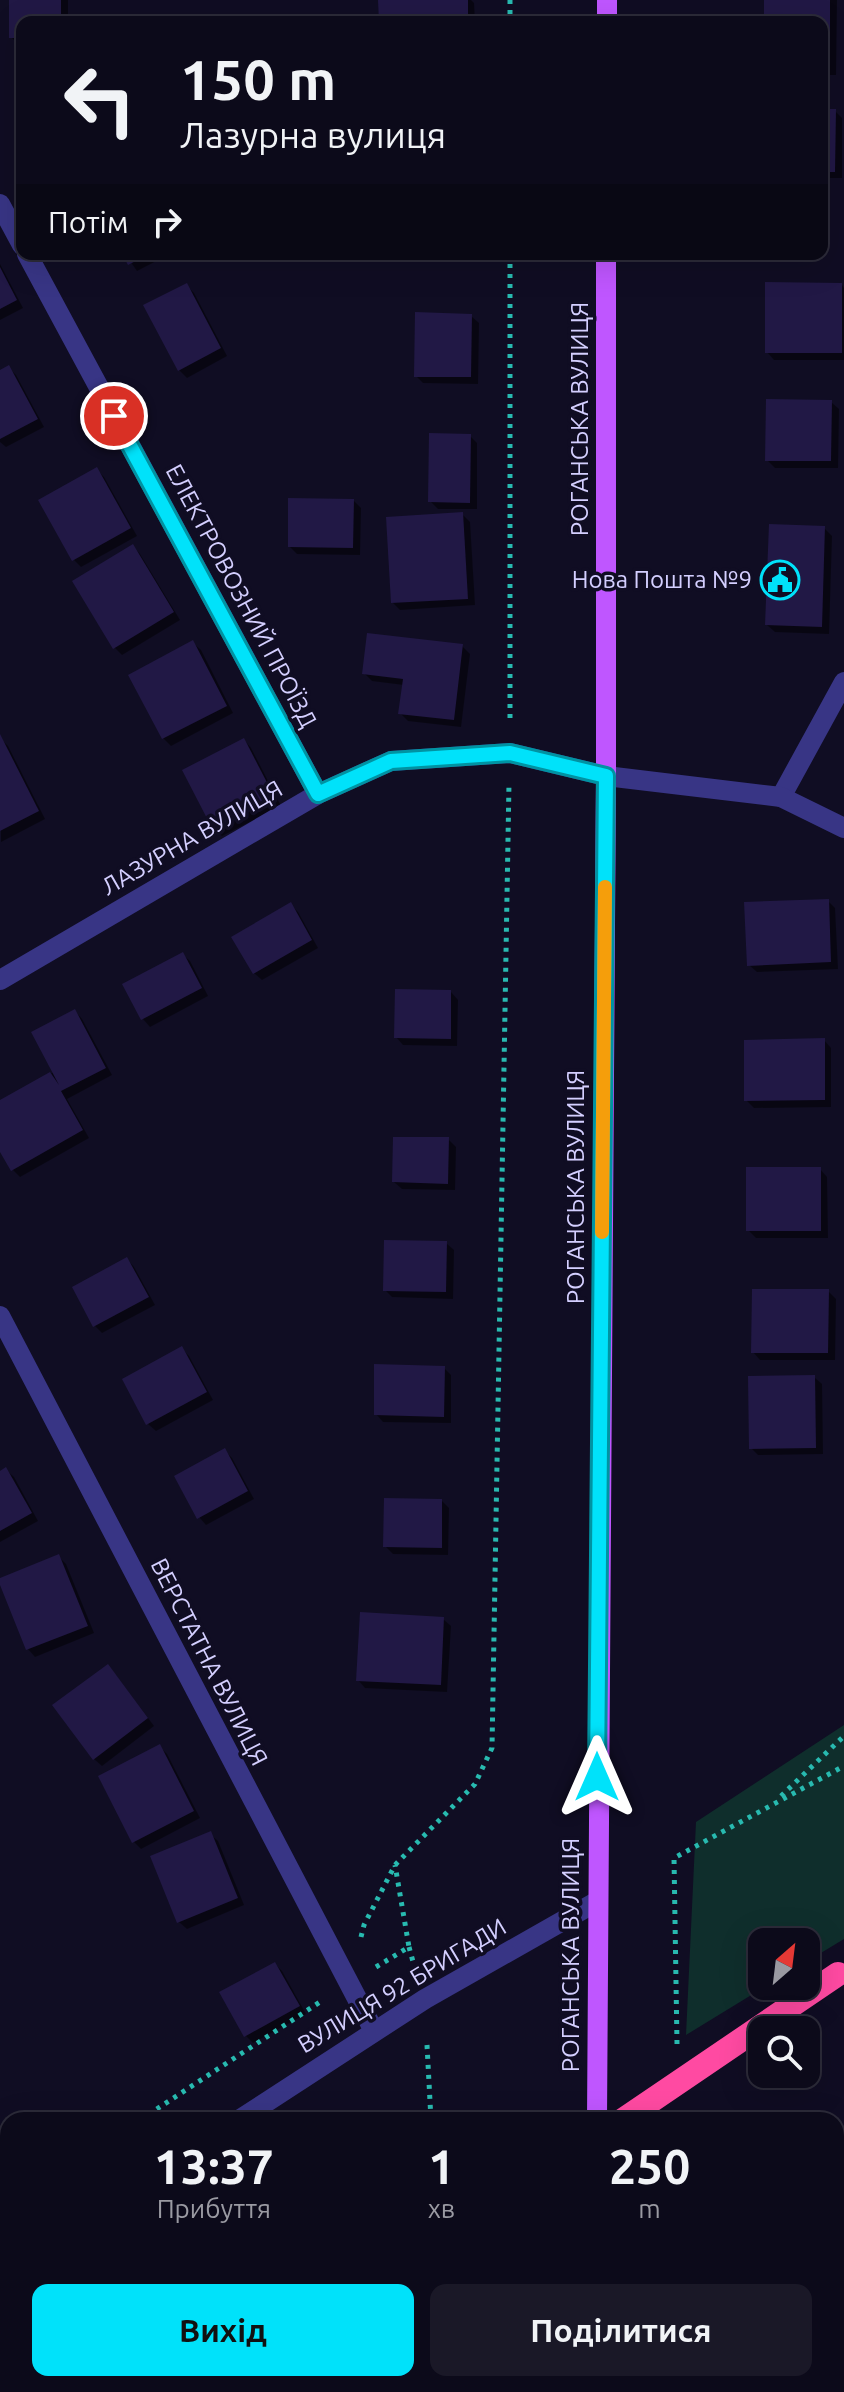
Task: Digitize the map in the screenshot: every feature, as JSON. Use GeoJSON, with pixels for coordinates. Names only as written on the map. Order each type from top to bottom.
{"type":"FeatureCollection","features":[{"type":"Feature","properties":{"kind":"highway"},"geometry":{"type":"LineString","coordinates":[[635,2112],[841,1973]]}},
{"type":"Feature","properties":{"kind":"main road","name":"РОГАНСЬКА ВУЛИЦЯ"},"geometry":{"type":"LineString","coordinates":[[597,2112],[606,776],[606,260]]}},
{"type":"Feature","properties":{"kind":"street"},"geometry":{"type":"LineString","coordinates":[[0,204],[16,234]]}},
{"type":"Feature","properties":{"kind":"street","name":"ЕЛЕКТРОВОЗНИЙ ПРОЇЗД"},"geometry":{"type":"LineString","coordinates":[[30,260],[318,794]]}},
{"type":"Feature","properties":{"kind":"street"},"geometry":{"type":"LineString","coordinates":[[781,797],[844,682]]}},
{"type":"Feature","properties":{"kind":"street","name":"ЛАЗУРНА ВУЛИЦЯ"},"geometry":{"type":"LineString","coordinates":[[0,980],[318,794],[391,761],[510,753],[606,776],[781,797],[844,828]]}},
{"type":"Feature","properties":{"kind":"street","name":"ВЕРСТАТНА ВУЛИЦЯ"},"geometry":{"type":"LineString","coordinates":[[0,1316],[374,2031]]}},
{"type":"Feature","properties":{"kind":"street","name":"ВУЛИЦЯ 92 БРИГАДИ"},"geometry":{"type":"LineString","coordinates":[[251,2112],[425,1999],[596,1902]]}},
{"type":"Feature","properties":{"kind":"path"},"geometry":{"type":"LineString","coordinates":[[348,1984],[364,1925],[395,1865],[475,1784],[492,1748],[510,753],[510,260]]}},
{"type":"Feature","properties":{"kind":"path"},"geometry":{"type":"LineString","coordinates":[[774,1803],[844,1736]]}},
{"type":"Feature","properties":{"kind":"path"},"geometry":{"type":"LineString","coordinates":[[677,2058],[674,1858],[844,1766]]}},
{"type":"Feature","properties":{"kind":"path"},"geometry":{"type":"LineString","coordinates":[[395,1865],[409,1947],[417,1973]]}},
{"type":"Feature","properties":{"kind":"path"},"geometry":{"type":"LineString","coordinates":[[152,2112],[409,1947]]}},
{"type":"Feature","properties":{"kind":"path"},"geometry":{"type":"LineString","coordinates":[[427,2045],[431,2112]]}},
{"type":"Feature","properties":{"kind":"green space"},"geometry":{"type":"Polygon","coordinates":[[[844,1725],[844,1939],[820,1954],[820,1928],[748,1928],[748,1997],[686,2035],[696,1822],[844,1725]]]}},
{"type":"Feature","properties":{"kind":"building"},"geometry":{"type":"Polygon","coordinates":[[[9,0],[61,0],[61,16],[16,16],[16,38],[9,38],[9,0]]]}},
{"type":"Feature","properties":{"kind":"building"},"geometry":{"type":"Polygon","coordinates":[[[378,0],[468,0],[468,16],[379,16],[378,0]]]}},
{"type":"Feature","properties":{"kind":"building"},"geometry":{"type":"Polygon","coordinates":[[[764,0],[830,0],[830,68],[828,16],[764,16],[764,0]]]}},
{"type":"Feature","properties":{"kind":"building"},"geometry":{"type":"Polygon","coordinates":[[[828,109],[836,109],[835,172],[828,172],[828,109]]]}},
{"type":"Feature","properties":{"kind":"building"},"geometry":{"type":"Polygon","coordinates":[[[0,267],[17,300],[0,309],[0,267]]]}},
{"type":"Feature","properties":{"kind":"building"},"geometry":{"type":"Polygon","coordinates":[[[765,282],[842,283],[842,353],[765,353],[765,282]]]}},
{"type":"Feature","properties":{"kind":"building"},"geometry":{"type":"Polygon","coordinates":[[[187,283],[221,348],[178,371],[143,305],[187,283]]]}},
{"type":"Feature","properties":{"kind":"building"},"geometry":{"type":"Polygon","coordinates":[[[415,312],[472,314],[471,377],[414,377],[415,312]]]}},
{"type":"Feature","properties":{"kind":"building"},"geometry":{"type":"Polygon","coordinates":[[[9,365],[38,419],[0,439],[0,370],[9,365]]]}},
{"type":"Feature","properties":{"kind":"building"},"geometry":{"type":"Polygon","coordinates":[[[766,399],[832,400],[831,461],[765,461],[766,399]]]}},
{"type":"Feature","properties":{"kind":"building"},"geometry":{"type":"Polygon","coordinates":[[[429,433],[471,434],[470,503],[428,502],[429,433]]]}},
{"type":"Feature","properties":{"kind":"building"},"geometry":{"type":"Polygon","coordinates":[[[97,467],[131,528],[72,561],[38,500],[97,467]]]}},
{"type":"Feature","properties":{"kind":"building"},"geometry":{"type":"Polygon","coordinates":[[[288,498],[354,499],[353,548],[288,547],[288,498]]]}},
{"type":"Feature","properties":{"kind":"building"},"geometry":{"type":"Polygon","coordinates":[[[463,512],[468,599],[391,603],[386,517],[463,512]]]}},
{"type":"Feature","properties":{"kind":"building"},"geometry":{"type":"Polygon","coordinates":[[[769,524],[825,526],[822,627],[765,625],[769,524]]]}},
{"type":"Feature","properties":{"kind":"building"},"geometry":{"type":"Polygon","coordinates":[[[133,544],[174,612],[113,649],[72,581],[133,544]]]}},
{"type":"Feature","properties":{"kind":"building"},"geometry":{"type":"Polygon","coordinates":[[[367,633],[463,644],[454,720],[398,714],[403,679],[362,674],[367,633]]]}},
{"type":"Feature","properties":{"kind":"building"},"geometry":{"type":"Polygon","coordinates":[[[193,640],[227,706],[162,739],[128,675],[193,640]]]}},
{"type":"Feature","properties":{"kind":"building"},"geometry":{"type":"Polygon","coordinates":[[[0,734],[39,811],[0,831],[0,734]]]}},
{"type":"Feature","properties":{"kind":"building"},"geometry":{"type":"Polygon","coordinates":[[[244,738],[275,798],[213,830],[182,770],[244,738]]]}},
{"type":"Feature","properties":{"kind":"building"},"geometry":{"type":"Polygon","coordinates":[[[829,899],[831,962],[747,966],[744,902],[829,899]]]}},
{"type":"Feature","properties":{"kind":"building"},"geometry":{"type":"Polygon","coordinates":[[[291,902],[312,940],[253,974],[231,937],[291,902]]]}},
{"type":"Feature","properties":{"kind":"building"},"geometry":{"type":"Polygon","coordinates":[[[183,952],[202,988],[141,1020],[122,984],[183,952]]]}},
{"type":"Feature","properties":{"kind":"building"},"geometry":{"type":"Polygon","coordinates":[[[395,989],[451,990],[451,1039],[394,1038],[395,989]]]}},
{"type":"Feature","properties":{"kind":"building"},"geometry":{"type":"Polygon","coordinates":[[[75,1009],[106,1068],[61,1091],[83,1130],[11,1171],[0,1152],[0,1100],[50,1072],[59,1085],[31,1032],[75,1009]]]}},
{"type":"Feature","properties":{"kind":"building"},"geometry":{"type":"Polygon","coordinates":[[[825,1038],[825,1100],[744,1101],[744,1040],[825,1038]]]}},
{"type":"Feature","properties":{"kind":"building"},"geometry":{"type":"Polygon","coordinates":[[[393,1137],[449,1137],[448,1184],[392,1182],[393,1137]]]}},
{"type":"Feature","properties":{"kind":"building"},"geometry":{"type":"Polygon","coordinates":[[[746,1167],[821,1167],[821,1231],[746,1231],[746,1167]]]}},
{"type":"Feature","properties":{"kind":"building"},"geometry":{"type":"Polygon","coordinates":[[[384,1240],[447,1241],[446,1292],[383,1291],[384,1240]]]}},
{"type":"Feature","properties":{"kind":"building"},"geometry":{"type":"Polygon","coordinates":[[[127,1257],[149,1297],[93,1327],[72,1287],[127,1257]]]}},
{"type":"Feature","properties":{"kind":"building"},"geometry":{"type":"Polygon","coordinates":[[[752,1289],[829,1289],[828,1353],[751,1353],[752,1289]]]}},
{"type":"Feature","properties":{"kind":"building"},"geometry":{"type":"Polygon","coordinates":[[[182,1346],[207,1392],[146,1425],[122,1379],[182,1346]]]}},
{"type":"Feature","properties":{"kind":"building"},"geometry":{"type":"Polygon","coordinates":[[[374,1364],[445,1366],[444,1417],[374,1415],[374,1364]]]}},
{"type":"Feature","properties":{"kind":"building"},"geometry":{"type":"Polygon","coordinates":[[[815,1375],[816,1448],[749,1449],[748,1376],[815,1375]]]}},
{"type":"Feature","properties":{"kind":"building"},"geometry":{"type":"Polygon","coordinates":[[[225,1448],[248,1491],[197,1519],[174,1476],[225,1448]]]}},
{"type":"Feature","properties":{"kind":"building"},"geometry":{"type":"Polygon","coordinates":[[[6,1467],[32,1513],[0,1531],[0,1471],[6,1467]]]}},
{"type":"Feature","properties":{"kind":"building"},"geometry":{"type":"Polygon","coordinates":[[[384,1498],[442,1499],[442,1548],[383,1547],[384,1498]]]}},
{"type":"Feature","properties":{"kind":"building"},"geometry":{"type":"Polygon","coordinates":[[[59,1554],[88,1626],[26,1650],[0,1578],[59,1554]]]}},
{"type":"Feature","properties":{"kind":"building"},"geometry":{"type":"Polygon","coordinates":[[[360,1612],[444,1617],[441,1685],[356,1681],[360,1612]]]}},
{"type":"Feature","properties":{"kind":"building"},"geometry":{"type":"Polygon","coordinates":[[[108,1664],[148,1718],[93,1760],[52,1705],[108,1664]]]}},
{"type":"Feature","properties":{"kind":"building"},"geometry":{"type":"Polygon","coordinates":[[[160,1744],[194,1811],[132,1843],[98,1776],[160,1744]]]}},
{"type":"Feature","properties":{"kind":"building"},"geometry":{"type":"Polygon","coordinates":[[[211,1831],[238,1898],[177,1923],[150,1856],[211,1831]]]}},
{"type":"Feature","properties":{"kind":"building"},"geometry":{"type":"Polygon","coordinates":[[[275,1962],[300,2006],[244,2037],[219,1992],[275,1962]]]}},
{"type":"Feature","properties":{"kind":"slow traffic"},"geometry":{"type":"LineString","coordinates":[[602,1232],[605,887]]}},
{"type":"Feature","properties":{"kind":"place","name":"Нова Пошта №9"},"geometry":{"type":"Point","coordinates":[780,580]}},
{"type":"Feature","properties":{"kind":"route"},"geometry":{"type":"LineString","coordinates":[[114,416],[318,794],[391,761],[510,753],[606,776],[597,1777]]}}]}
